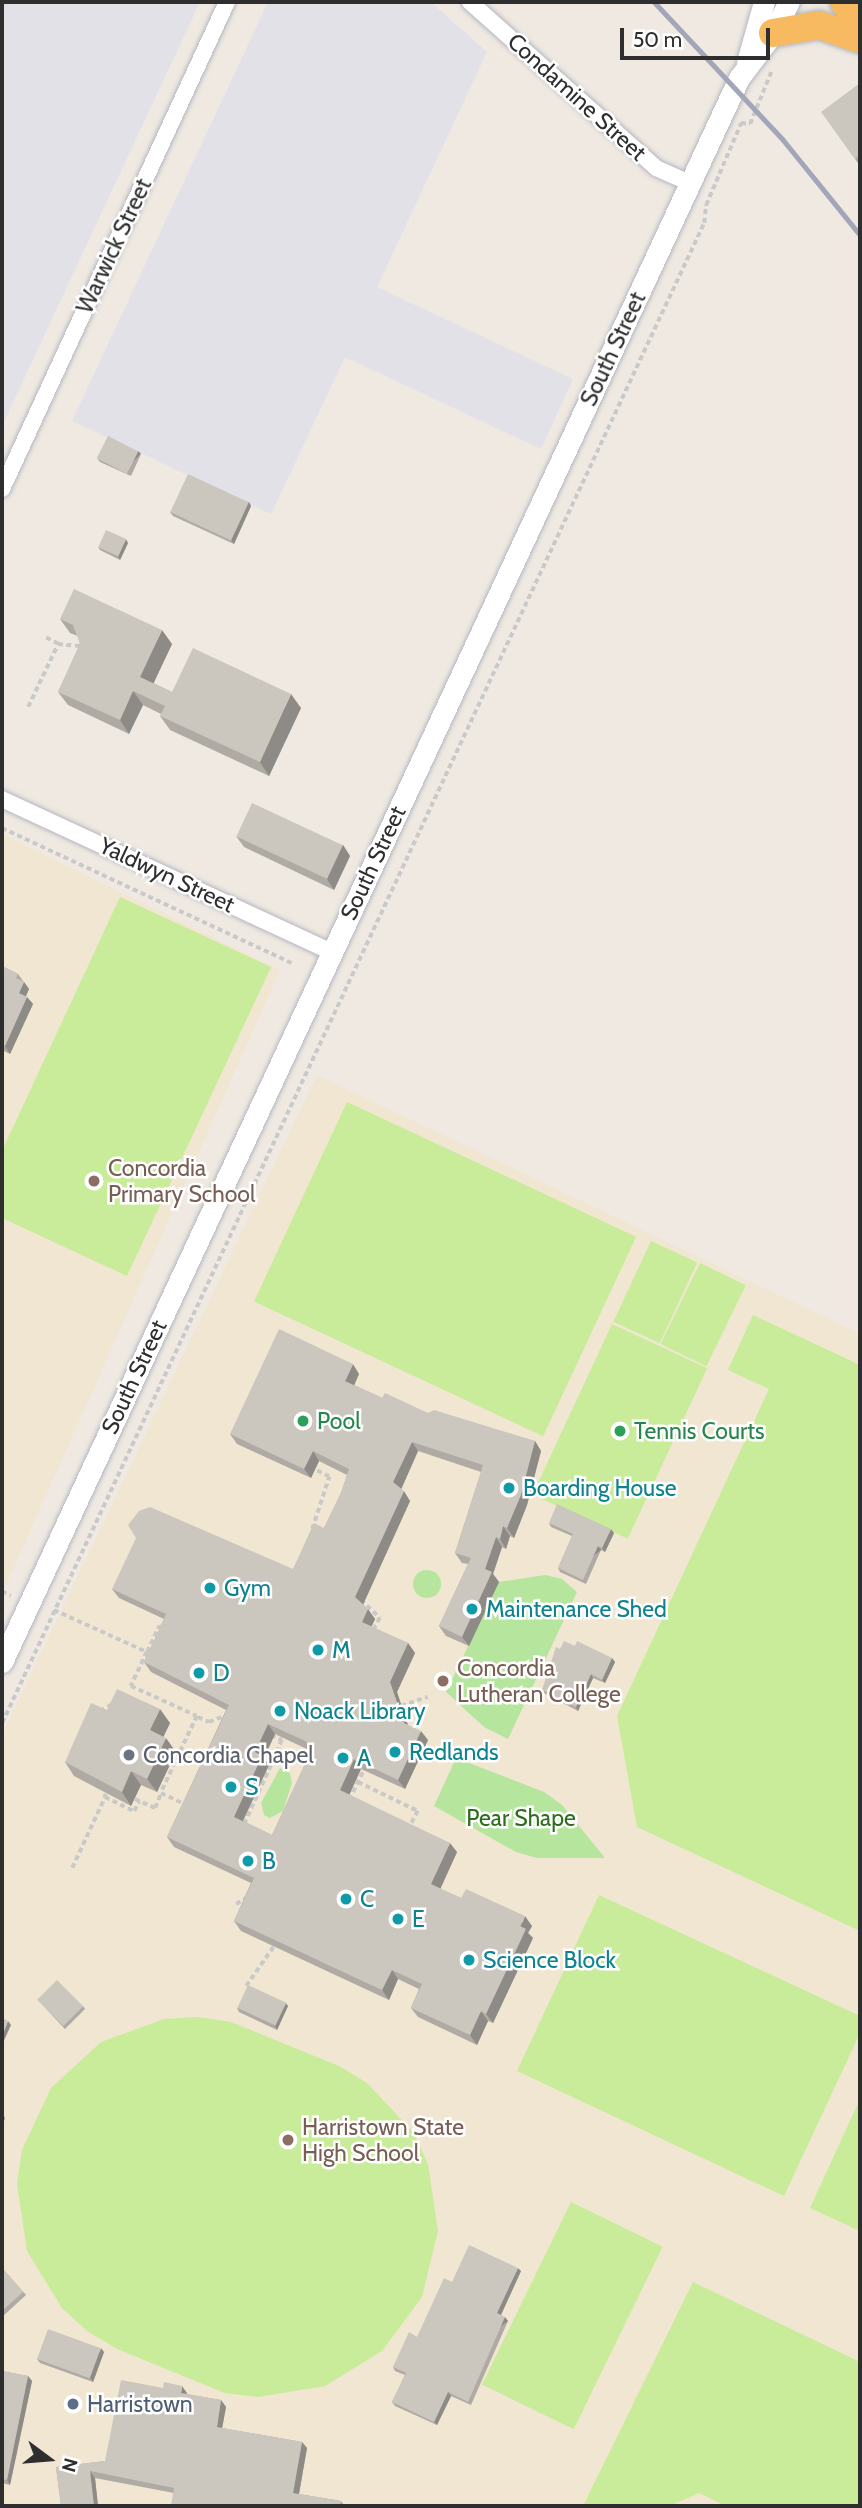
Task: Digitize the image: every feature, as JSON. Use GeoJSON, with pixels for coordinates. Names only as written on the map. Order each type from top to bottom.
{"type":"FeatureCollection","features":[{"type":"Feature","properties":{"kind":"highway"},"geometry":{"type":"LineString","coordinates":[[844,2],[860,23]]}},
{"type":"Feature","properties":{"kind":"highway"},"geometry":{"type":"LineString","coordinates":[[774,46],[818,24],[860,39]]}},
{"type":"Feature","properties":{"kind":"street","name":"Warwick Street"},"geometry":{"type":"LineString","coordinates":[[2,489],[227,2]]}},
{"type":"Feature","properties":{"kind":"street","name":"Condamine Street"},"geometry":{"type":"LineString","coordinates":[[470,2],[656,168],[690,184]]}},
{"type":"Feature","properties":{"kind":"street","name":"South Street"},"geometry":{"type":"LineString","coordinates":[[2,1662],[747,64],[764,2]]}},
{"type":"Feature","properties":{"kind":"street","name":"South Street"},"geometry":{"type":"LineString","coordinates":[[747,64],[774,46],[789,2]]}},
{"type":"Feature","properties":{"kind":"street","name":"Yaldwyn Street"},"geometry":{"type":"LineString","coordinates":[[2,799],[332,952]]}},
{"type":"Feature","properties":{"kind":"path"},"geometry":{"type":"LineString","coordinates":[[2,1724],[704,222],[706,205],[742,130],[741,123],[750,124],[774,46]]}},
{"type":"Feature","properties":{"kind":"path"},"geometry":{"type":"LineString","coordinates":[[44,637],[75,648],[85,645]]}},
{"type":"Feature","properties":{"kind":"path"},"geometry":{"type":"LineString","coordinates":[[28,708],[58,644]]}},
{"type":"Feature","properties":{"kind":"path"},"geometry":{"type":"LineString","coordinates":[[2,828],[294,964]]}},
{"type":"Feature","properties":{"kind":"path"},"geometry":{"type":"LineString","coordinates":[[310,1536],[329,1477],[315,1470]]}},
{"type":"Feature","properties":{"kind":"path"},"geometry":{"type":"LineString","coordinates":[[2,1591],[11,1596]]}},
{"type":"Feature","properties":{"kind":"path"},"geometry":{"type":"LineString","coordinates":[[362,1595],[360,1599],[380,1618],[368,1642]]}},
{"type":"Feature","properties":{"kind":"path"},"geometry":{"type":"LineString","coordinates":[[54,1610],[147,1652]]}},
{"type":"Feature","properties":{"kind":"path"},"geometry":{"type":"LineString","coordinates":[[128,1692],[159,1626],[171,1632]]}},
{"type":"Feature","properties":{"kind":"path"},"geometry":{"type":"LineString","coordinates":[[131,1686],[209,1722],[228,1715],[238,1720]]}},
{"type":"Feature","properties":{"kind":"path"},"geometry":{"type":"LineString","coordinates":[[401,1706],[428,1697]]}},
{"type":"Feature","properties":{"kind":"path"},"geometry":{"type":"LineString","coordinates":[[97,1717],[102,1708],[125,1699]]}},
{"type":"Feature","properties":{"kind":"path"},"geometry":{"type":"LineString","coordinates":[[72,1868],[106,1795],[134,1811],[137,1800],[155,1808],[197,1716]]}},
{"type":"Feature","properties":{"kind":"path"},"geometry":{"type":"LineString","coordinates":[[254,1829],[243,1824],[282,1740],[260,1730]]}},
{"type":"Feature","properties":{"kind":"path"},"geometry":{"type":"LineString","coordinates":[[278,1749],[312,1764]]}},
{"type":"Feature","properties":{"kind":"path"},"geometry":{"type":"LineString","coordinates":[[306,1777],[315,1757]]}},
{"type":"Feature","properties":{"kind":"path"},"geometry":{"type":"LineString","coordinates":[[346,1807],[365,1765]]}},
{"type":"Feature","properties":{"kind":"path"},"geometry":{"type":"LineString","coordinates":[[358,1782],[418,1811],[408,1833]]}},
{"type":"Feature","properties":{"kind":"path"},"geometry":{"type":"LineString","coordinates":[[161,1793],[193,1808]]}},
{"type":"Feature","properties":{"kind":"path"},"geometry":{"type":"LineString","coordinates":[[236,1904],[252,1894]]}},
{"type":"Feature","properties":{"kind":"path"},"geometry":{"type":"LineString","coordinates":[[246,1986],[274,1946]]}},
{"type":"Feature","properties":{"kind":"shaded area"},"geometry":{"type":"Polygon","coordinates":[[[2,2],[200,2],[2,426],[2,2]]]}},
{"type":"Feature","properties":{"kind":"shaded area"},"geometry":{"type":"Polygon","coordinates":[[[268,2],[431,2],[487,52],[377,287],[573,379],[541,449],[345,357],[271,514],[72,421],[268,2]]]}},
{"type":"Feature","properties":{"kind":"shaded area","name":"Concordia Primary School"},"geometry":{"type":"Polygon","coordinates":[[[2,834],[280,970],[2,1594],[2,834]]]}},
{"type":"Feature","properties":{"kind":"shaded area","name":"Concordia Lutheran College"},"geometry":{"type":"Polygon","coordinates":[[[317,1075],[860,1334],[860,2506],[2,2506],[2,1735],[317,1075]]]}},
{"type":"Feature","properties":{"kind":"green space"},"geometry":{"type":"Polygon","coordinates":[[[120,897],[271,967],[127,1276],[2,1218],[2,1151],[120,897]]]}},
{"type":"Feature","properties":{"kind":"green space"},"geometry":{"type":"Polygon","coordinates":[[[347,1102],[636,1237],[543,1436],[254,1301],[347,1102]]]}},
{"type":"Feature","properties":{"kind":"green space"},"geometry":{"type":"Polygon","coordinates":[[[651,1241],[697,1263],[660,1343],[613,1322],[651,1241]]]}},
{"type":"Feature","properties":{"kind":"green space"},"geometry":{"type":"Polygon","coordinates":[[[700,1263],[746,1285],[706,1366],[661,1344],[700,1263]]]}},
{"type":"Feature","properties":{"kind":"green space"},"geometry":{"type":"Polygon","coordinates":[[[753,1315],[860,1365],[860,1931],[637,1827],[617,1716],[769,1389],[728,1370],[753,1315]]]}},
{"type":"Feature","properties":{"kind":"green space","name":"Tennis Courts"},"geometry":{"type":"Polygon","coordinates":[[[612,1324],[707,1368],[628,1539],[533,1494],[612,1324]]]}},
{"type":"Feature","properties":{"kind":"green space"},"geometry":{"type":"Polygon","coordinates":[[[427,1570],[437,1574],[441,1584],[437,1594],[427,1598],[417,1594],[413,1584],[417,1574],[427,1570]]]}},
{"type":"Feature","properties":{"kind":"green space"},"geometry":{"type":"Polygon","coordinates":[[[545,1575],[562,1579],[577,1592],[508,1739],[484,1727],[446,1692],[499,1582],[545,1575]]]}},
{"type":"Feature","properties":{"kind":"green space","name":"Pear Shape"},"geometry":{"type":"Polygon","coordinates":[[[456,1758],[544,1792],[562,1805],[605,1858],[537,1858],[516,1852],[434,1806],[456,1758]]]}},
{"type":"Feature","properties":{"kind":"green space"},"geometry":{"type":"Polygon","coordinates":[[[280,1768],[290,1773],[292,1783],[283,1811],[270,1818],[264,1815],[261,1803],[280,1768]]]}},
{"type":"Feature","properties":{"kind":"green space"},"geometry":{"type":"Polygon","coordinates":[[[599,1895],[860,2016],[860,2033],[784,2196],[517,2071],[599,1895]]]}},
{"type":"Feature","properties":{"kind":"green space"},"geometry":{"type":"Polygon","coordinates":[[[197,2017],[231,2022],[339,2066],[367,2083],[413,2132],[428,2164],[438,2231],[422,2297],[382,2351],[325,2386],[258,2397],[225,2393],[117,2349],[87,2331],[62,2308],[27,2251],[17,2184],[22,2150],[51,2088],[101,2042],[164,2019],[197,2017]]]}},
{"type":"Feature","properties":{"kind":"green space"},"geometry":{"type":"Polygon","coordinates":[[[860,2099],[860,2231],[810,2208],[860,2099]]]}},
{"type":"Feature","properties":{"kind":"green space"},"geometry":{"type":"Polygon","coordinates":[[[571,2202],[663,2247],[574,2429],[482,2384],[571,2202]]]}},
{"type":"Feature","properties":{"kind":"green space"},"geometry":{"type":"Polygon","coordinates":[[[693,2282],[860,2362],[860,2506],[726,2506],[699,2493],[669,2506],[583,2506],[693,2282]]]}},
{"type":"Feature","properties":{"kind":"building"},"geometry":{"type":"Polygon","coordinates":[[[860,83],[860,155],[855,159],[821,112],[860,83]]]}},
{"type":"Feature","properties":{"kind":"building"},"geometry":{"type":"Polygon","coordinates":[[[108,436],[138,451],[127,474],[97,458],[108,436]]]}},
{"type":"Feature","properties":{"kind":"building"},"geometry":{"type":"Polygon","coordinates":[[[188,474],[249,502],[231,540],[170,512],[188,474]]]}},
{"type":"Feature","properties":{"kind":"building"},"geometry":{"type":"Polygon","coordinates":[[[106,530],[126,539],[118,556],[98,547],[106,530]]]}},
{"type":"Feature","properties":{"kind":"building"},"geometry":{"type":"Polygon","coordinates":[[[74,589],[162,630],[140,677],[172,692],[193,648],[291,694],[260,762],[160,716],[165,706],[133,691],[120,720],[58,692],[80,644],[73,625],[60,619],[74,589]]]}},
{"type":"Feature","properties":{"kind":"building"},"geometry":{"type":"Polygon","coordinates":[[[252,803],[343,845],[327,879],[236,837],[252,803]]]}},
{"type":"Feature","properties":{"kind":"building"},"geometry":{"type":"Polygon","coordinates":[[[2,966],[18,974],[16,978],[24,982],[19,993],[27,997],[5,1046],[2,1045],[2,966]]]}},
{"type":"Feature","properties":{"kind":"building"},"geometry":{"type":"Polygon","coordinates":[[[279,1329],[353,1364],[345,1381],[382,1398],[385,1393],[428,1413],[434,1410],[535,1441],[521,1495],[507,1528],[503,1526],[500,1539],[496,1537],[485,1569],[492,1572],[462,1637],[439,1626],[471,1558],[455,1553],[483,1465],[412,1442],[393,1482],[404,1491],[355,1597],[368,1609],[362,1622],[408,1643],[390,1682],[404,1723],[421,1731],[398,1780],[354,1759],[340,1790],[450,1843],[431,1884],[461,1898],[466,1889],[525,1916],[520,1926],[526,1929],[486,2014],[481,2011],[470,2035],[411,2008],[422,1984],[392,1970],[382,1990],[234,1921],[254,1878],[167,1837],[229,1705],[144,1662],[166,1614],[112,1589],[136,1538],[128,1525],[139,1511],[150,1507],[293,1569],[314,1523],[324,1528],[349,1469],[313,1451],[304,1469],[230,1434],[279,1329]],[[268,1724],[255,1752],[262,1756],[234,1817],[272,1835],[314,1745],[268,1724]]]}},
{"type":"Feature","properties":{"kind":"building"},"geometry":{"type":"Polygon","coordinates":[[[557,1504],[611,1529],[602,1548],[598,1546],[583,1580],[558,1568],[573,1534],[549,1523],[557,1504]]]}},
{"type":"Feature","properties":{"kind":"building"},"geometry":{"type":"Polygon","coordinates":[[[564,1641],[575,1646],[577,1641],[612,1658],[602,1680],[591,1674],[576,1707],[542,1690],[556,1647],[560,1649],[564,1641]]]}},
{"type":"Feature","properties":{"kind":"building","name":"Concordia Chapel"},"geometry":{"type":"Polygon","coordinates":[[[117,1689],[160,1709],[150,1730],[166,1738],[147,1779],[131,1771],[122,1792],[65,1762],[91,1703],[107,1710],[117,1689]]]}},
{"type":"Feature","properties":{"kind":"building"},"geometry":{"type":"Polygon","coordinates":[[[57,1980],[83,2006],[63,2026],[37,2000],[57,1980]]]}},
{"type":"Feature","properties":{"kind":"building"},"geometry":{"type":"Polygon","coordinates":[[[248,1985],[286,2003],[275,2025],[237,2008],[248,1985]]]}},
{"type":"Feature","properties":{"kind":"building"},"geometry":{"type":"Polygon","coordinates":[[[2,2018],[8,2021],[2,2036],[2,2018]]]}},
{"type":"Feature","properties":{"kind":"building"},"geometry":{"type":"Polygon","coordinates":[[[469,2245],[518,2268],[497,2313],[505,2317],[468,2402],[448,2392],[434,2422],[392,2402],[406,2373],[393,2367],[409,2332],[417,2337],[444,2278],[452,2282],[469,2245]]]}},
{"type":"Feature","properties":{"kind":"building"},"geometry":{"type":"Polygon","coordinates":[[[2,2268],[23,2292],[2,2311],[2,2268]]]}},
{"type":"Feature","properties":{"kind":"building"},"geometry":{"type":"Polygon","coordinates":[[[48,2329],[101,2348],[90,2378],[37,2359],[48,2329]]]}},
{"type":"Feature","properties":{"kind":"building"},"geometry":{"type":"Polygon","coordinates":[[[2,2371],[28,2376],[7,2480],[2,2479],[2,2371]]]}},
{"type":"Feature","properties":{"kind":"building"},"geometry":{"type":"Polygon","coordinates":[[[121,2380],[163,2388],[164,2382],[182,2386],[181,2393],[221,2400],[217,2427],[302,2442],[293,2493],[341,2501],[340,2506],[171,2506],[174,2488],[90,2471],[94,2506],[61,2506],[56,2467],[105,2461],[121,2380]]]}},
{"type":"Feature","properties":{"kind":"railway"},"geometry":{"type":"LineString","coordinates":[[654,2],[783,140],[860,235]]}},
{"type":"Feature","properties":{"kind":"place","name":"Concordia Primary School"},"geometry":{"type":"Point","coordinates":[94,1181]}},
{"type":"Feature","properties":{"kind":"place","name":"Pool"},"geometry":{"type":"Point","coordinates":[303,1421]}},
{"type":"Feature","properties":{"kind":"place","name":"Tennis Courts"},"geometry":{"type":"Point","coordinates":[620,1431]}},
{"type":"Feature","properties":{"kind":"place","name":"Boarding House"},"geometry":{"type":"Point","coordinates":[509,1488]}},
{"type":"Feature","properties":{"kind":"place","name":"Gym"},"geometry":{"type":"Point","coordinates":[210,1588]}},
{"type":"Feature","properties":{"kind":"place","name":"Maintenance Shed"},"geometry":{"type":"Point","coordinates":[472,1609]}},
{"type":"Feature","properties":{"kind":"place","name":"M"},"geometry":{"type":"Point","coordinates":[318,1650]}},
{"type":"Feature","properties":{"kind":"place","name":"D"},"geometry":{"type":"Point","coordinates":[199,1673]}},
{"type":"Feature","properties":{"kind":"place","name":"Concordia Lutheran College"},"geometry":{"type":"Point","coordinates":[443,1681]}},
{"type":"Feature","properties":{"kind":"place","name":"Noack Library"},"geometry":{"type":"Point","coordinates":[280,1711]}},
{"type":"Feature","properties":{"kind":"place","name":"Redlands"},"geometry":{"type":"Point","coordinates":[395,1752]}},
{"type":"Feature","properties":{"kind":"place","name":"Concordia Chapel"},"geometry":{"type":"Point","coordinates":[129,1755]}},
{"type":"Feature","properties":{"kind":"place","name":"A"},"geometry":{"type":"Point","coordinates":[343,1758]}},
{"type":"Feature","properties":{"kind":"place","name":"S"},"geometry":{"type":"Point","coordinates":[231,1787]}},
{"type":"Feature","properties":{"kind":"place","name":"B"},"geometry":{"type":"Point","coordinates":[248,1861]}},
{"type":"Feature","properties":{"kind":"place","name":"C"},"geometry":{"type":"Point","coordinates":[346,1899]}},
{"type":"Feature","properties":{"kind":"place","name":"E"},"geometry":{"type":"Point","coordinates":[398,1919]}},
{"type":"Feature","properties":{"kind":"place","name":"Science Block"},"geometry":{"type":"Point","coordinates":[469,1960]}},
{"type":"Feature","properties":{"kind":"place","name":"Harristown State High School"},"geometry":{"type":"Point","coordinates":[288,2140]}},
{"type":"Feature","properties":{"kind":"place","name":"Harristown"},"geometry":{"type":"Point","coordinates":[73,2404]}}]}
